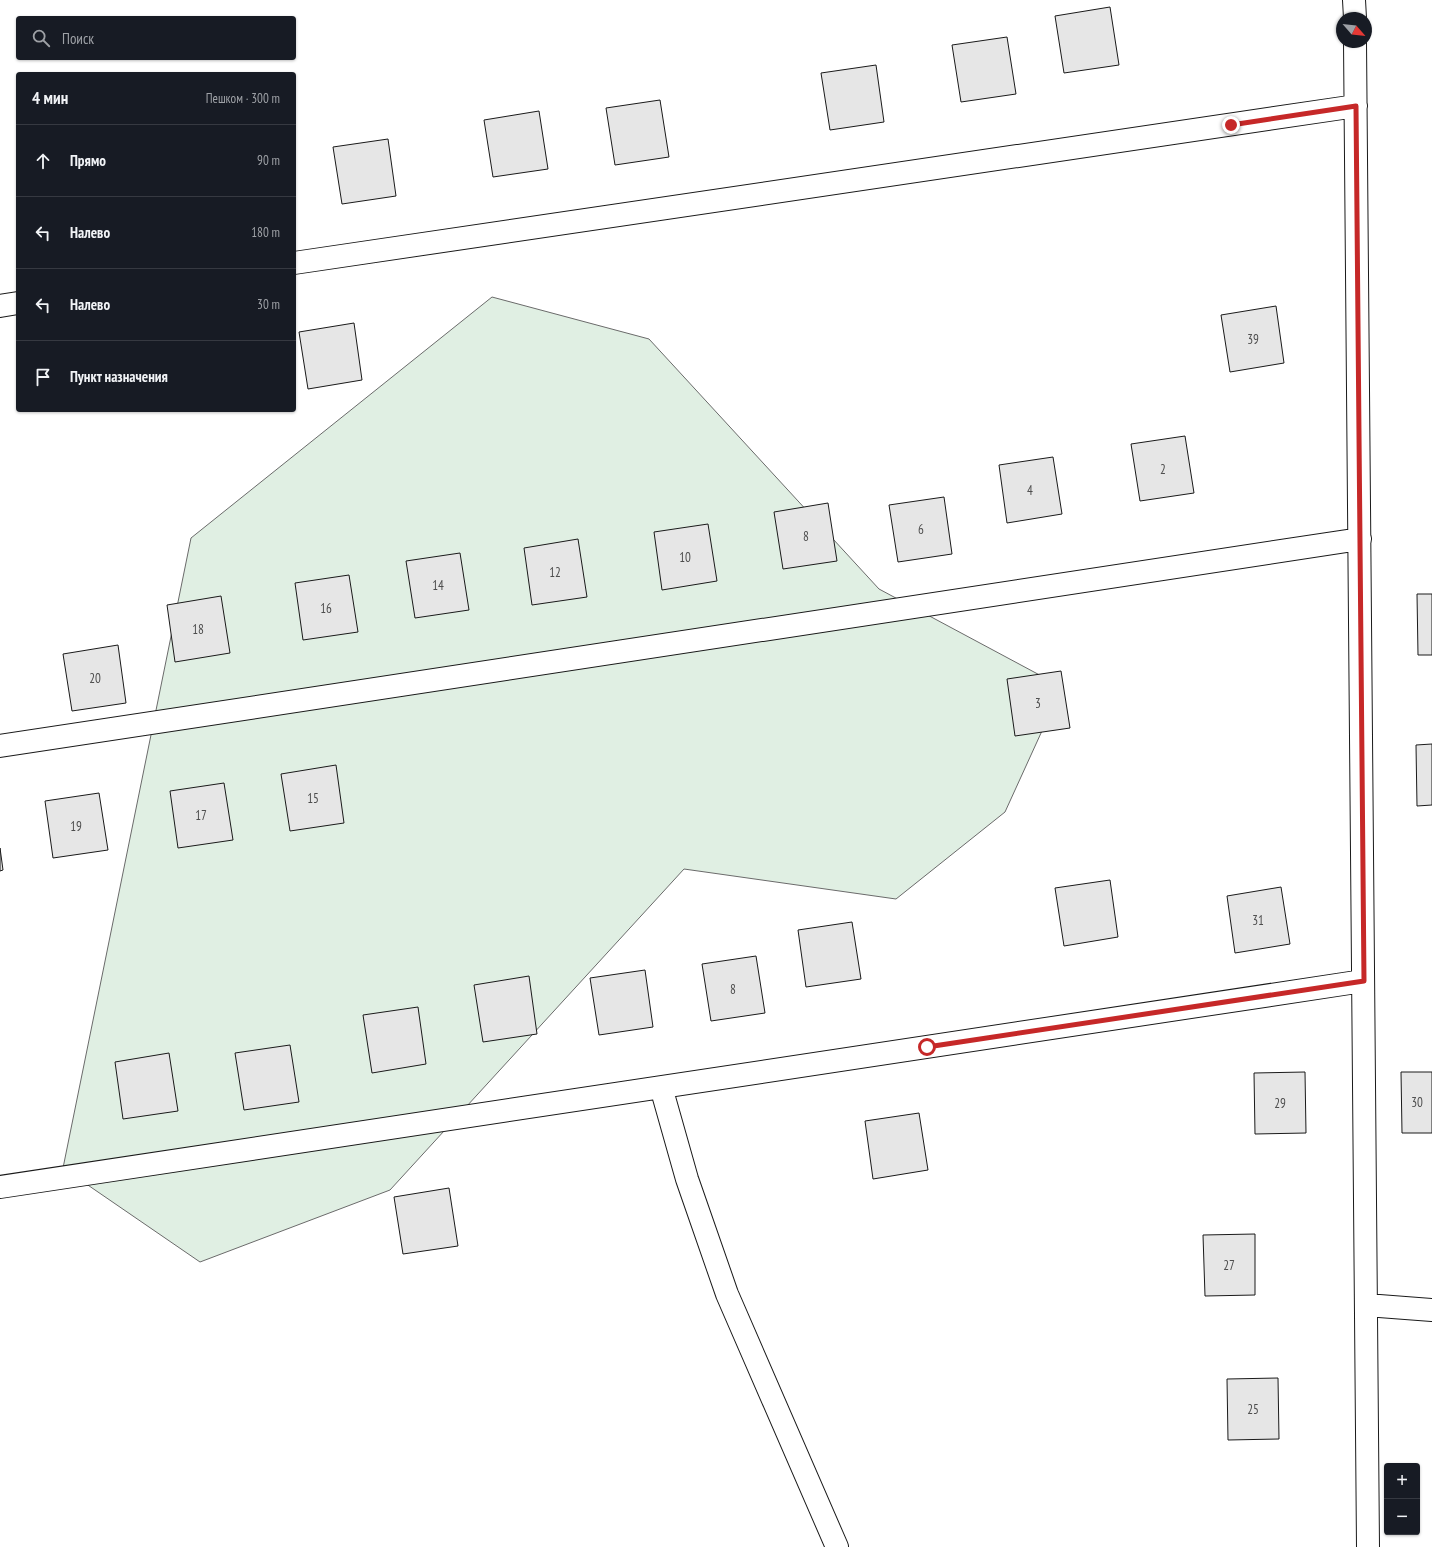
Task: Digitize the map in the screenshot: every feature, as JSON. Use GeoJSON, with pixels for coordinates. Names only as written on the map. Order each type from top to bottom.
{"type":"FeatureCollection","features":[{"type":"Feature","properties":{"kind":"street"},"geometry":{"type":"LineString","coordinates":[[1354,0],[1355,12]]}},
{"type":"Feature","properties":{"kind":"street"},"geometry":{"type":"LineString","coordinates":[[1355,48],[1368,1547]]}},
{"type":"Feature","properties":{"kind":"street"},"geometry":{"type":"LineString","coordinates":[[296,263],[1356,106]]}},
{"type":"Feature","properties":{"kind":"street"},"geometry":{"type":"LineString","coordinates":[[0,306],[16,303]]}},
{"type":"Feature","properties":{"kind":"street"},"geometry":{"type":"LineString","coordinates":[[0,746],[1360,539]]}},
{"type":"Feature","properties":{"kind":"street"},"geometry":{"type":"LineString","coordinates":[[0,1187],[1364,981]]}},
{"type":"Feature","properties":{"kind":"street"},"geometry":{"type":"LineString","coordinates":[[661,1087],[687,1179],[728,1294],[837,1547]]}},
{"type":"Feature","properties":{"kind":"street"},"geometry":{"type":"LineString","coordinates":[[1366,1305],[1432,1310]]}},
{"type":"Feature","properties":{"kind":"green space"},"geometry":{"type":"Polygon","coordinates":[[[492,297],[649,339],[879,589],[1062,687],[1005,812],[896,899],[684,869],[390,1190],[200,1262],[63,1168],[191,538],[492,297]]]}},
{"type":"Feature","properties":{"kind":"building"},"geometry":{"type":"Polygon","coordinates":[[[1110,7],[1119,65],[1064,73],[1055,16],[1110,7]]]}},
{"type":"Feature","properties":{"kind":"building"},"geometry":{"type":"Polygon","coordinates":[[[1007,37],[1016,94],[961,102],[952,45],[1007,37]]]}},
{"type":"Feature","properties":{"kind":"building"},"geometry":{"type":"Polygon","coordinates":[[[876,65],[884,122],[830,130],[821,73],[876,65]]]}},
{"type":"Feature","properties":{"kind":"building"},"geometry":{"type":"Polygon","coordinates":[[[660,100],[669,157],[615,165],[606,108],[660,100]]]}},
{"type":"Feature","properties":{"kind":"building"},"geometry":{"type":"Polygon","coordinates":[[[539,111],[548,169],[493,177],[484,120],[539,111]]]}},
{"type":"Feature","properties":{"kind":"building"},"geometry":{"type":"Polygon","coordinates":[[[388,139],[396,196],[342,204],[333,147],[388,139]]]}},
{"type":"Feature","properties":{"kind":"building"},"geometry":{"type":"Polygon","coordinates":[[[1276,306],[1284,363],[1230,372],[1221,315],[1276,306]]]}},
{"type":"Feature","properties":{"kind":"building"},"geometry":{"type":"Polygon","coordinates":[[[354,323],[362,380],[308,389],[299,332],[354,323]]]}},
{"type":"Feature","properties":{"kind":"building"},"geometry":{"type":"Polygon","coordinates":[[[1185,436],[1194,493],[1140,501],[1131,444],[1185,436]]]}},
{"type":"Feature","properties":{"kind":"building"},"geometry":{"type":"Polygon","coordinates":[[[1053,457],[1062,514],[1007,523],[999,465],[1053,457]]]}},
{"type":"Feature","properties":{"kind":"building"},"geometry":{"type":"Polygon","coordinates":[[[944,497],[952,554],[898,562],[889,505],[944,497]]]}},
{"type":"Feature","properties":{"kind":"building"},"geometry":{"type":"Polygon","coordinates":[[[828,503],[837,561],[783,569],[774,512],[828,503]]]}},
{"type":"Feature","properties":{"kind":"building"},"geometry":{"type":"Polygon","coordinates":[[[708,524],[717,581],[662,590],[654,532],[708,524]]]}},
{"type":"Feature","properties":{"kind":"building"},"geometry":{"type":"Polygon","coordinates":[[[578,539],[587,597],[532,605],[524,548],[578,539]]]}},
{"type":"Feature","properties":{"kind":"building"},"geometry":{"type":"Polygon","coordinates":[[[460,553],[469,610],[415,618],[406,561],[460,553]]]}},
{"type":"Feature","properties":{"kind":"building"},"geometry":{"type":"Polygon","coordinates":[[[349,575],[358,632],[303,640],[295,583],[349,575]]]}},
{"type":"Feature","properties":{"kind":"building"},"geometry":{"type":"Polygon","coordinates":[[[1417,594],[1432,594],[1432,655],[1418,655],[1417,594]]]}},
{"type":"Feature","properties":{"kind":"building"},"geometry":{"type":"Polygon","coordinates":[[[221,596],[230,653],[175,662],[167,605],[221,596]]]}},
{"type":"Feature","properties":{"kind":"building"},"geometry":{"type":"Polygon","coordinates":[[[118,645],[126,703],[72,711],[63,654],[118,645]]]}},
{"type":"Feature","properties":{"kind":"building"},"geometry":{"type":"Polygon","coordinates":[[[1061,671],[1070,728],[1015,736],[1007,679],[1061,671]]]}},
{"type":"Feature","properties":{"kind":"building"},"geometry":{"type":"Polygon","coordinates":[[[1432,744],[1432,805],[1417,806],[1416,745],[1432,744]]]}},
{"type":"Feature","properties":{"kind":"building"},"geometry":{"type":"Polygon","coordinates":[[[336,765],[344,823],[290,831],[281,774],[336,765]]]}},
{"type":"Feature","properties":{"kind":"building"},"geometry":{"type":"Polygon","coordinates":[[[224,783],[233,840],[178,848],[170,791],[224,783]]]}},
{"type":"Feature","properties":{"kind":"building"},"geometry":{"type":"Polygon","coordinates":[[[99,793],[108,850],[53,858],[45,801],[99,793]]]}},
{"type":"Feature","properties":{"kind":"building"},"geometry":{"type":"Polygon","coordinates":[[[0,848],[3,870],[0,871],[0,848]]]}},
{"type":"Feature","properties":{"kind":"building"},"geometry":{"type":"Polygon","coordinates":[[[1110,880],[1118,937],[1064,946],[1055,888],[1110,880]]]}},
{"type":"Feature","properties":{"kind":"building"},"geometry":{"type":"Polygon","coordinates":[[[1281,887],[1290,944],[1235,953],[1227,896],[1281,887]]]}},
{"type":"Feature","properties":{"kind":"building"},"geometry":{"type":"Polygon","coordinates":[[[852,922],[861,979],[806,987],[798,930],[852,922]]]}},
{"type":"Feature","properties":{"kind":"building"},"geometry":{"type":"Polygon","coordinates":[[[756,956],[765,1013],[711,1021],[702,964],[756,956]]]}},
{"type":"Feature","properties":{"kind":"building"},"geometry":{"type":"Polygon","coordinates":[[[645,970],[653,1027],[599,1035],[590,978],[645,970]]]}},
{"type":"Feature","properties":{"kind":"building"},"geometry":{"type":"Polygon","coordinates":[[[529,976],[537,1034],[483,1042],[474,985],[529,976]]]}},
{"type":"Feature","properties":{"kind":"building"},"geometry":{"type":"Polygon","coordinates":[[[418,1007],[426,1064],[372,1073],[363,1015],[418,1007]]]}},
{"type":"Feature","properties":{"kind":"building"},"geometry":{"type":"Polygon","coordinates":[[[290,1045],[299,1102],[244,1110],[235,1053],[290,1045]]]}},
{"type":"Feature","properties":{"kind":"building"},"geometry":{"type":"Polygon","coordinates":[[[169,1053],[178,1111],[123,1119],[115,1062],[169,1053]]]}},
{"type":"Feature","properties":{"kind":"building"},"geometry":{"type":"Polygon","coordinates":[[[1305,1072],[1306,1133],[1255,1134],[1254,1073],[1305,1072]]]}},
{"type":"Feature","properties":{"kind":"building"},"geometry":{"type":"Polygon","coordinates":[[[1401,1072],[1432,1072],[1432,1133],[1402,1133],[1401,1072]]]}},
{"type":"Feature","properties":{"kind":"building"},"geometry":{"type":"Polygon","coordinates":[[[919,1113],[928,1170],[873,1179],[865,1121],[919,1113]]]}},
{"type":"Feature","properties":{"kind":"building"},"geometry":{"type":"Polygon","coordinates":[[[449,1188],[458,1246],[403,1254],[394,1197],[449,1188]]]}},
{"type":"Feature","properties":{"kind":"building"},"geometry":{"type":"Polygon","coordinates":[[[1255,1234],[1255,1295],[1205,1296],[1203,1235],[1255,1234]]]}},
{"type":"Feature","properties":{"kind":"building"},"geometry":{"type":"Polygon","coordinates":[[[1278,1378],[1279,1439],[1228,1440],[1227,1379],[1278,1378]]]}},
{"type":"Feature","properties":{"kind":"route"},"geometry":{"type":"LineString","coordinates":[[927,1047],[1364,981],[1356,106],[1231,125]]}}]}
